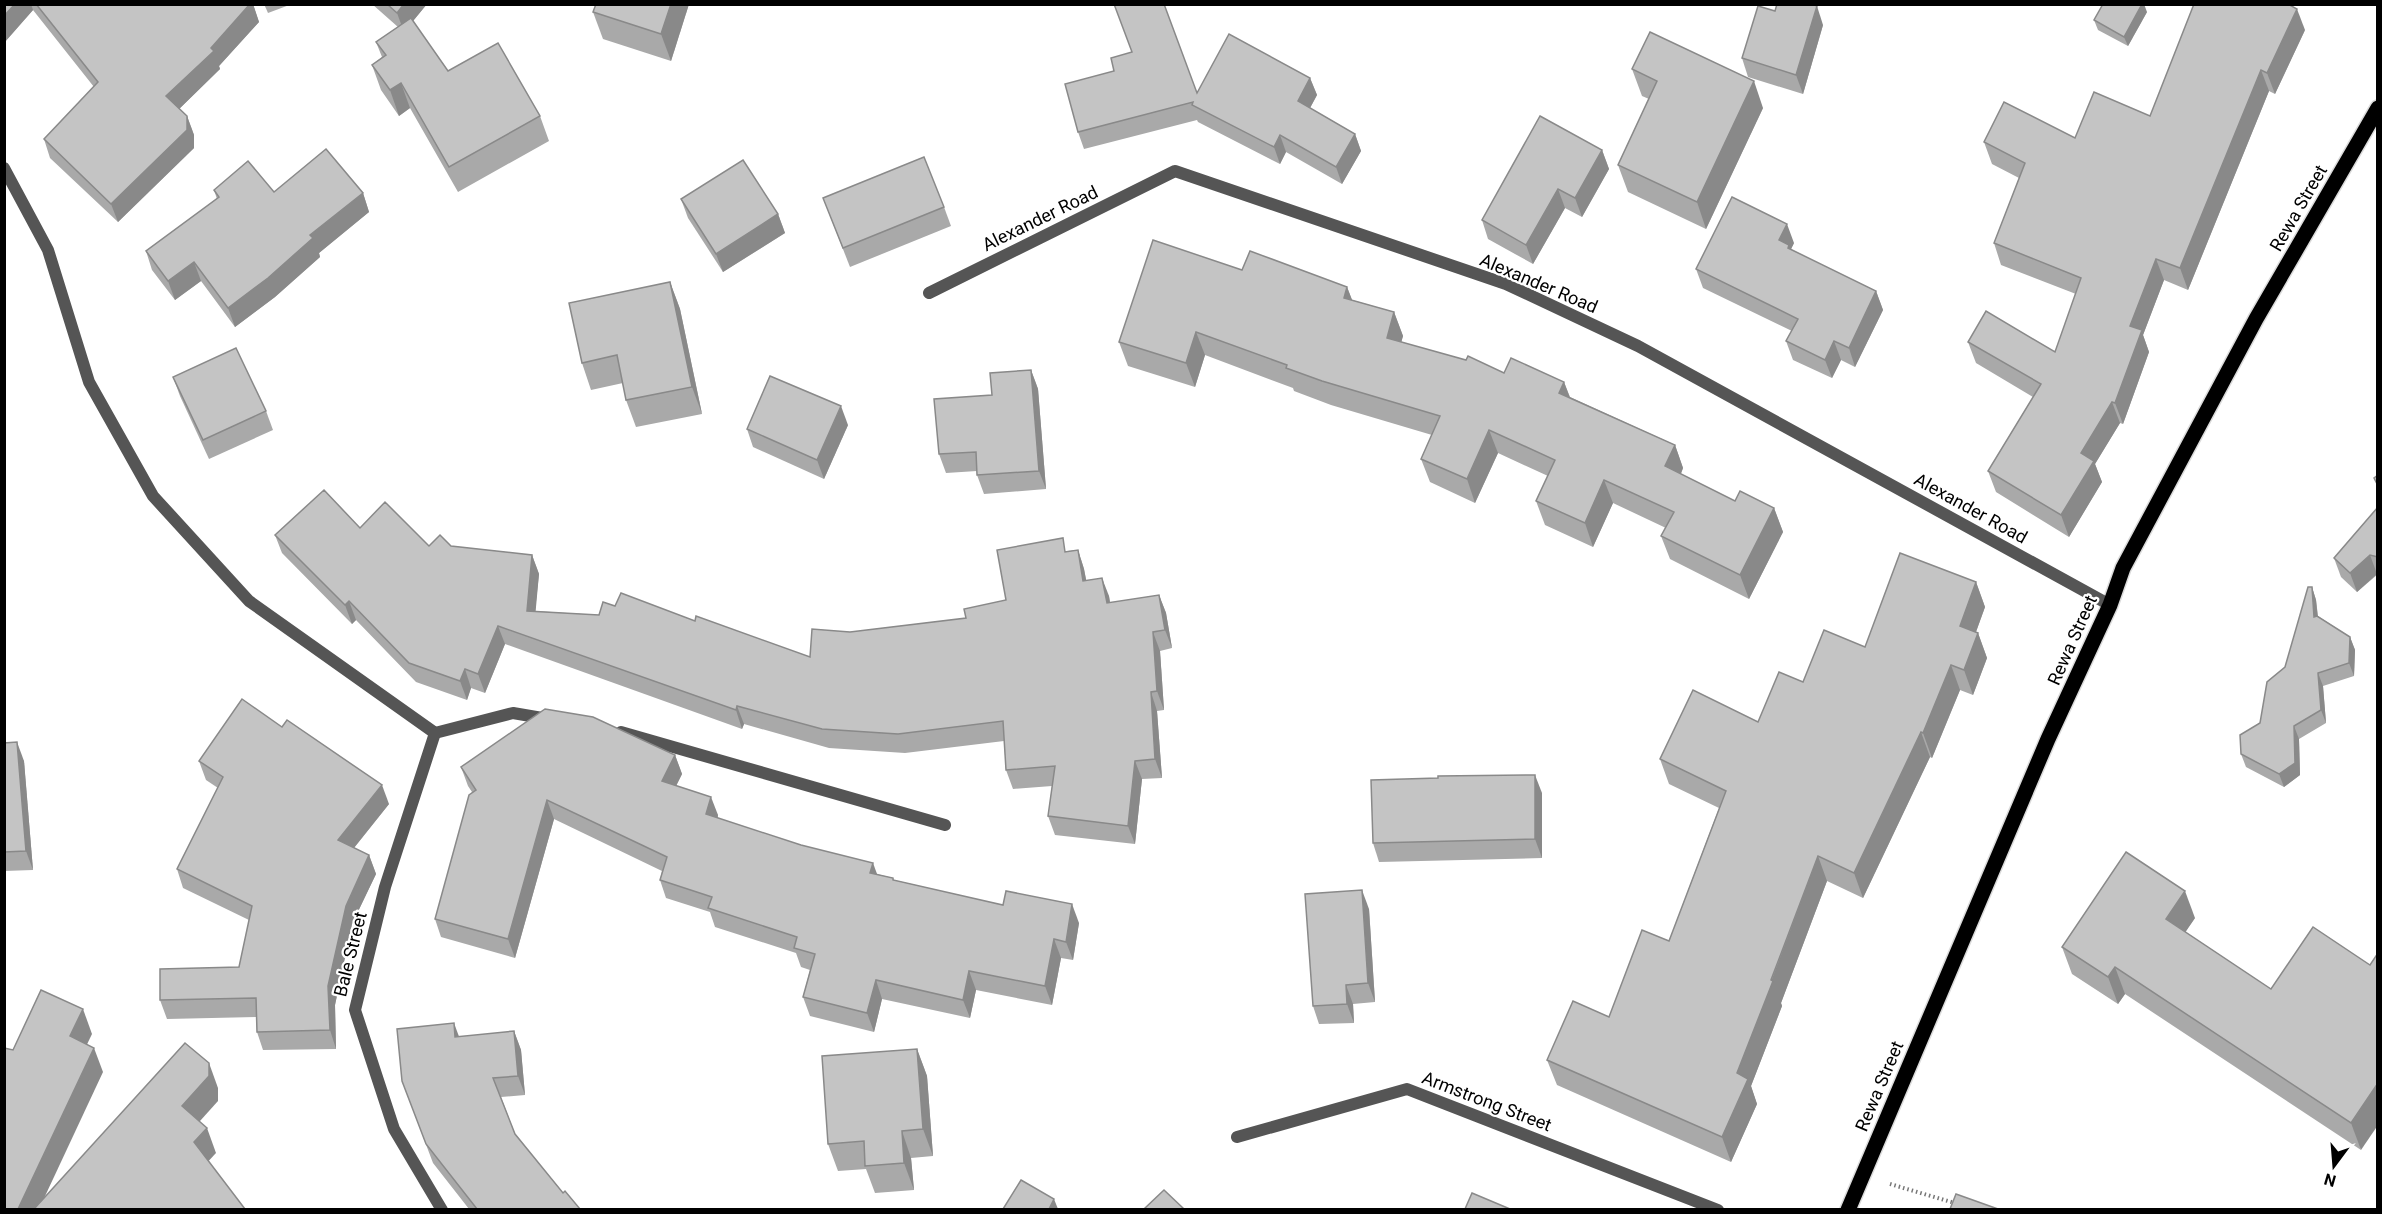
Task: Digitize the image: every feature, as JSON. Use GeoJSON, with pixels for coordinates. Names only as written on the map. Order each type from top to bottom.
{"type":"FeatureCollection","features":[{"type":"Feature","properties":{"kind":"main road","name":"Rewa Street"},"geometry":{"type":"LineString","coordinates":[[1848,1209],[2048,738],[2110,605],[2123,568],[2256,319],[2378,108]]}},
{"type":"Feature","properties":{"kind":"street"},"geometry":{"type":"LineString","coordinates":[[4,168],[48,250],[89,382],[153,496],[249,602],[435,733],[513,713],[560,721]]}},
{"type":"Feature","properties":{"kind":"street","name":"Alexander Road"},"geometry":{"type":"LineString","coordinates":[[929,293],[1175,171],[1506,284],[1638,346],[2110,605]]}},
{"type":"Feature","properties":{"kind":"street"},"geometry":{"type":"LineString","coordinates":[[606,728],[945,825]]}},
{"type":"Feature","properties":{"kind":"street","name":"Bale Street"},"geometry":{"type":"LineString","coordinates":[[435,733],[385,887],[355,1010],[394,1129],[442,1209]]}},
{"type":"Feature","properties":{"kind":"street","name":"Armstrong Street"},"geometry":{"type":"LineString","coordinates":[[1237,1137],[1407,1089],[1718,1209]]}},
{"type":"Feature","properties":{"kind":"path"},"geometry":{"type":"LineString","coordinates":[[1862,1176],[1968,1206]]}},
{"type":"Feature","properties":{"kind":"building"},"geometry":{"type":"Polygon","coordinates":[[[4,4],[15,4],[4,16],[4,4]]]}},
{"type":"Feature","properties":{"kind":"building"},"geometry":{"type":"Polygon","coordinates":[[[36,4],[250,4],[211,48],[214,51],[166,96],[187,116],[187,130],[111,204],[44,139],[98,82],[36,4]]]}},
{"type":"Feature","properties":{"kind":"building"},"geometry":{"type":"Polygon","coordinates":[[[387,4],[404,4],[397,13],[387,4]]]}},
{"type":"Feature","properties":{"kind":"building"},"geometry":{"type":"Polygon","coordinates":[[[596,4],[671,4],[661,34],[593,12],[596,4]]]}},
{"type":"Feature","properties":{"kind":"building"},"geometry":{"type":"Polygon","coordinates":[[[1114,4],[1164,4],[1197,93],[1229,34],[1310,78],[1298,101],[1355,134],[1336,167],[1280,135],[1274,147],[1192,105],[1193,102],[1078,132],[1065,84],[1114,71],[1111,58],[1132,52],[1114,4]]]}},
{"type":"Feature","properties":{"kind":"building"},"geometry":{"type":"Polygon","coordinates":[[[1777,4],[1817,6],[1796,75],[1742,58],[1758,6],[1775,11],[1777,4]]]}},
{"type":"Feature","properties":{"kind":"building"},"geometry":{"type":"Polygon","coordinates":[[[2103,4],[2142,4],[2124,37],[2094,20],[2103,4]]]}},
{"type":"Feature","properties":{"kind":"building"},"geometry":{"type":"Polygon","coordinates":[[[2194,4],[2288,4],[2297,9],[2267,73],[2261,70],[2180,268],[2156,259],[2130,326],[2142,330],[2115,403],[2112,402],[2081,453],[2094,461],[2061,515],[1988,471],[2041,384],[1968,342],[1986,311],[2055,352],[2081,278],[1994,243],[2025,163],[1984,142],[2004,102],[2075,138],[2094,92],[2150,116],[2194,4]]]}},
{"type":"Feature","properties":{"kind":"building"},"geometry":{"type":"Polygon","coordinates":[[[411,18],[448,71],[498,43],[540,116],[449,167],[401,83],[390,90],[372,65],[386,55],[376,42],[411,18]]]}},
{"type":"Feature","properties":{"kind":"building"},"geometry":{"type":"Polygon","coordinates":[[[1650,32],[1754,81],[1697,202],[1618,165],[1657,81],[1632,69],[1650,32]]]}},
{"type":"Feature","properties":{"kind":"building"},"geometry":{"type":"Polygon","coordinates":[[[1540,116],[1602,150],[1575,198],[1558,189],[1526,245],[1482,220],[1540,116]]]}},
{"type":"Feature","properties":{"kind":"building"},"geometry":{"type":"Polygon","coordinates":[[[326,149],[363,193],[310,235],[313,238],[268,278],[228,308],[194,262],[168,281],[146,251],[219,197],[214,190],[248,161],[274,192],[326,149]]]}},
{"type":"Feature","properties":{"kind":"building"},"geometry":{"type":"Polygon","coordinates":[[[924,157],[944,207],[843,248],[823,198],[924,157]]]}},
{"type":"Feature","properties":{"kind":"building"},"geometry":{"type":"Polygon","coordinates":[[[743,160],[778,214],[716,254],[681,199],[743,160]]]}},
{"type":"Feature","properties":{"kind":"building"},"geometry":{"type":"Polygon","coordinates":[[[1732,197],[1787,224],[1779,240],[1789,245],[1788,248],[1876,291],[1849,348],[1834,341],[1825,360],[1786,341],[1798,319],[1696,269],[1732,197]]]}},
{"type":"Feature","properties":{"kind":"building"},"geometry":{"type":"Polygon","coordinates":[[[1153,240],[1242,270],[1250,251],[1347,287],[1344,298],[1394,312],[1387,338],[1466,360],[1468,356],[1504,373],[1511,358],[1564,382],[1559,393],[1675,445],[1665,466],[1735,501],[1740,491],[1774,508],[1740,575],[1661,536],[1674,512],[1604,480],[1585,523],[1536,501],[1555,460],[1489,430],[1467,479],[1421,459],[1440,416],[1322,381],[1286,368],[1287,365],[1196,332],[1186,363],[1119,342],[1153,240]]]}},
{"type":"Feature","properties":{"kind":"building"},"geometry":{"type":"Polygon","coordinates":[[[670,282],[692,387],[626,400],[617,355],[582,363],[569,303],[670,282]]]}},
{"type":"Feature","properties":{"kind":"building"},"geometry":{"type":"Polygon","coordinates":[[[236,348],[266,411],[203,440],[173,377],[236,348]]]}},
{"type":"Feature","properties":{"kind":"building"},"geometry":{"type":"Polygon","coordinates":[[[1031,370],[1039,471],[977,475],[976,452],[939,454],[934,399],[992,395],[990,373],[1031,370]]]}},
{"type":"Feature","properties":{"kind":"building"},"geometry":{"type":"Polygon","coordinates":[[[770,376],[841,406],[817,460],[747,429],[770,376]]]}},
{"type":"Feature","properties":{"kind":"building"},"geometry":{"type":"Polygon","coordinates":[[[324,490],[360,528],[385,502],[429,546],[440,535],[451,546],[532,555],[527,611],[599,615],[603,602],[615,606],[621,593],[695,621],[696,616],[810,657],[812,629],[850,632],[966,618],[964,609],[1006,600],[997,550],[1063,538],[1065,552],[1078,550],[1083,581],[1102,578],[1107,603],[1159,595],[1165,630],[1153,632],[1157,691],[1151,692],[1155,759],[1135,761],[1128,826],[1048,816],[1055,766],[1006,770],[1003,721],[898,734],[822,729],[737,706],[736,710],[498,626],[478,674],[465,669],[460,681],[409,663],[349,601],[345,605],[275,535],[324,490]]]}},
{"type":"Feature","properties":{"kind":"building"},"geometry":{"type":"Polygon","coordinates":[[[2378,507],[2378,557],[2370,555],[2350,573],[2334,558],[2378,507]]]}},
{"type":"Feature","properties":{"kind":"building"},"geometry":{"type":"Polygon","coordinates":[[[1900,553],[1976,582],[1960,626],[1978,633],[1964,670],[1951,665],[1923,733],[1921,732],[1854,873],[1818,856],[1737,1073],[1748,1079],[1722,1137],[1547,1060],[1573,1001],[1609,1017],[1642,930],[1669,941],[1726,791],[1660,759],[1693,690],[1758,722],[1779,672],[1803,682],[1824,630],[1865,647],[1900,553]]]}},
{"type":"Feature","properties":{"kind":"building"},"geometry":{"type":"Polygon","coordinates":[[[2308,587],[2312,587],[2314,617],[2317,616],[2350,637],[2349,663],[2318,673],[2321,710],[2294,726],[2295,763],[2279,774],[2241,754],[2240,735],[2260,723],[2267,682],[2285,667],[2308,587]]]}},
{"type":"Feature","properties":{"kind":"building"},"geometry":{"type":"Polygon","coordinates":[[[242,699],[282,727],[287,720],[382,785],[338,840],[369,855],[346,906],[328,986],[330,1030],[257,1032],[256,998],[160,1000],[160,969],[239,967],[252,906],[177,869],[223,777],[199,761],[242,699]]]}},
{"type":"Feature","properties":{"kind":"building"},"geometry":{"type":"Polygon","coordinates":[[[545,709],[593,717],[675,755],[662,781],[711,797],[706,814],[801,845],[873,863],[870,873],[893,878],[893,880],[1003,905],[1006,891],[1072,904],[1066,942],[1054,939],[1045,986],[969,971],[963,1000],[876,980],[867,1013],[803,997],[815,954],[794,948],[797,937],[708,908],[712,897],[660,880],[667,857],[547,800],[508,939],[435,919],[469,795],[476,790],[461,767],[545,709]]]}},
{"type":"Feature","properties":{"kind":"building"},"geometry":{"type":"Polygon","coordinates":[[[17,742],[26,851],[4,852],[4,743],[17,742]]]}},
{"type":"Feature","properties":{"kind":"building"},"geometry":{"type":"Polygon","coordinates":[[[1535,775],[1535,839],[1373,843],[1371,780],[1438,778],[1438,776],[1535,775]]]}},
{"type":"Feature","properties":{"kind":"building"},"geometry":{"type":"Polygon","coordinates":[[[2126,852],[2185,891],[2166,919],[2271,989],[2313,927],[2370,965],[2378,953],[2378,1083],[2351,1123],[2115,967],[2108,977],[2062,947],[2126,852]]]}},
{"type":"Feature","properties":{"kind":"building"},"geometry":{"type":"Polygon","coordinates":[[[1362,890],[1368,983],[1346,985],[1347,1004],[1313,1006],[1305,894],[1362,890]]]}},
{"type":"Feature","properties":{"kind":"building"},"geometry":{"type":"Polygon","coordinates":[[[41,990],[83,1009],[70,1036],[94,1048],[18,1209],[4,1209],[4,1048],[13,1050],[41,990]]]}},
{"type":"Feature","properties":{"kind":"building"},"geometry":{"type":"Polygon","coordinates":[[[454,1023],[455,1037],[514,1031],[518,1076],[493,1078],[515,1134],[563,1193],[565,1191],[580,1209],[477,1209],[426,1144],[402,1081],[397,1029],[454,1023]]]}},
{"type":"Feature","properties":{"kind":"building"},"geometry":{"type":"Polygon","coordinates":[[[185,1043],[209,1063],[209,1076],[182,1106],[207,1128],[194,1142],[245,1209],[34,1209],[185,1043]]]}},
{"type":"Feature","properties":{"kind":"building"},"geometry":{"type":"Polygon","coordinates":[[[917,1049],[923,1129],[902,1131],[904,1163],[865,1166],[864,1141],[828,1144],[822,1056],[917,1049]]]}},
{"type":"Feature","properties":{"kind":"building"},"geometry":{"type":"Polygon","coordinates":[[[1021,1180],[1054,1199],[1049,1209],[1003,1209],[1021,1180]]]}},
{"type":"Feature","properties":{"kind":"building"},"geometry":{"type":"Polygon","coordinates":[[[1164,1190],[1184,1209],[1144,1209],[1164,1190]]]}},
{"type":"Feature","properties":{"kind":"building"},"geometry":{"type":"Polygon","coordinates":[[[1472,1193],[1510,1209],[1465,1209],[1472,1193]]]}},
{"type":"Feature","properties":{"kind":"building"},"geometry":{"type":"Polygon","coordinates":[[[1956,1194],[1998,1209],[1950,1209],[1956,1194]]]}}]}
